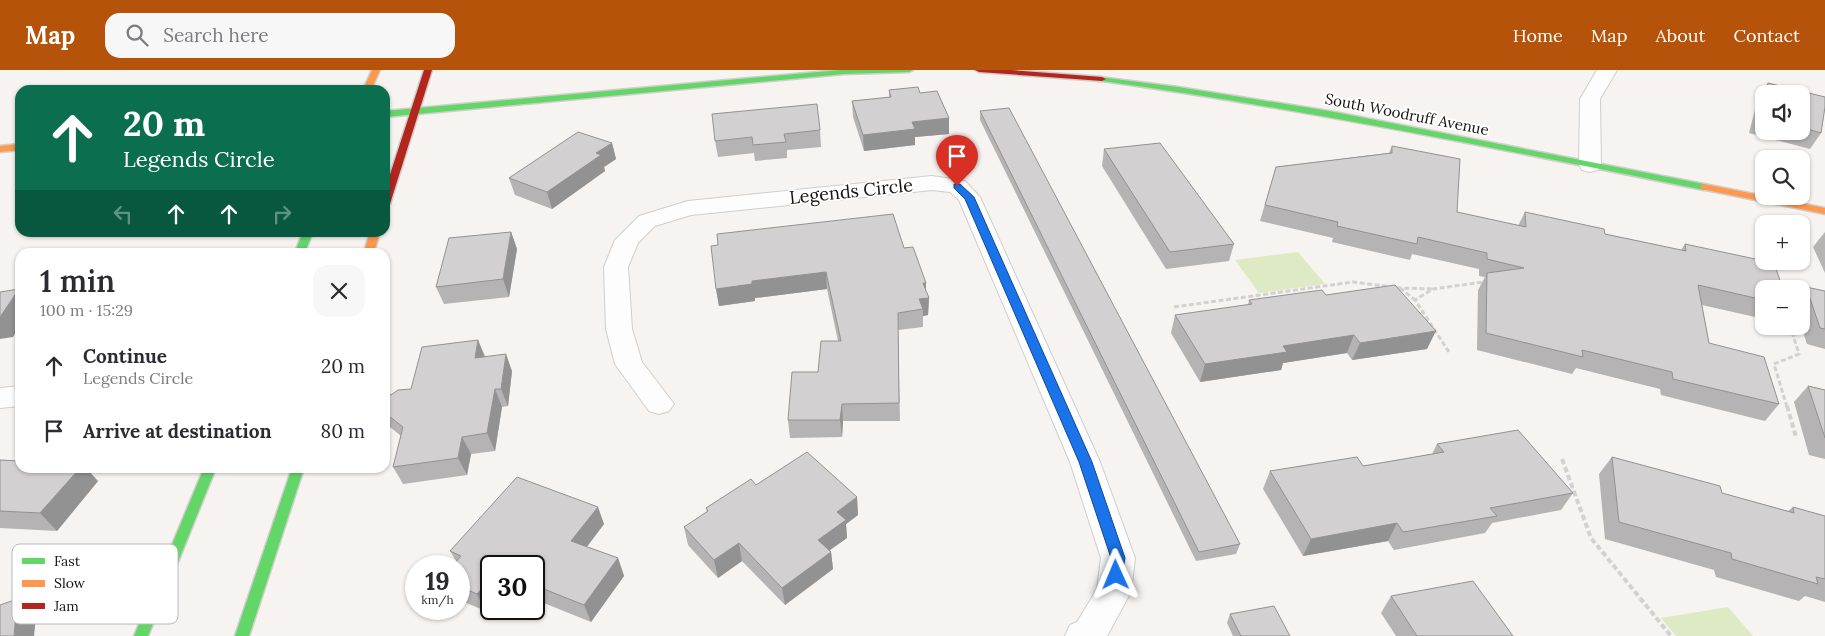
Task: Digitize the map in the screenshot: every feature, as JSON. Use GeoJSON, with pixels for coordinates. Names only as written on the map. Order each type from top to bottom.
{"type":"FeatureCollection","features":[{"type":"Feature","properties":{"kind":"main road"},"geometry":{"type":"LineString","coordinates":[[369,85],[376,70]]}},
{"type":"Feature","properties":{"kind":"main road"},"geometry":{"type":"LineString","coordinates":[[390,189],[428,70]]}},
{"type":"Feature","properties":{"kind":"main road"},"geometry":{"type":"LineString","coordinates":[[390,113],[774,75],[910,70]]}},
{"type":"Feature","properties":{"kind":"main road","name":"South Woodruff Avenue"},"geometry":{"type":"LineString","coordinates":[[979,70],[1074,76],[1199,90],[1825,210]]}},
{"type":"Feature","properties":{"kind":"main road"},"geometry":{"type":"LineString","coordinates":[[0,149],[15,148]]}},
{"type":"Feature","properties":{"kind":"main road"},"geometry":{"type":"LineString","coordinates":[[178,546],[208,473]]}},
{"type":"Feature","properties":{"kind":"main road"},"geometry":{"type":"LineString","coordinates":[[242,636],[296,473]]}},
{"type":"Feature","properties":{"kind":"main road"},"geometry":{"type":"LineString","coordinates":[[141,636],[146,624]]}},
{"type":"Feature","properties":{"kind":"street"},"geometry":{"type":"LineString","coordinates":[[1590,165],[1590,99],[1607,70]]}},
{"type":"Feature","properties":{"kind":"street","name":"Legends Circle"},"geometry":{"type":"LineString","coordinates":[[659,404],[628,364],[619,329],[616,267],[628,240],[648,221],[688,208],[932,183],[957,186],[969,197],[1085,462],[1118,558],[1114,592],[1090,633],[1083,636]]}},
{"type":"Feature","properties":{"kind":"street"},"geometry":{"type":"LineString","coordinates":[[0,398],[15,396]]}},
{"type":"Feature","properties":{"kind":"path"},"geometry":{"type":"LineString","coordinates":[[1174,307],[1353,282],[1400,288],[1433,289],[1486,282]]}},
{"type":"Feature","properties":{"kind":"path"},"geometry":{"type":"LineString","coordinates":[[1400,288],[1415,300],[1450,352]]}},
{"type":"Feature","properties":{"kind":"path"},"geometry":{"type":"LineString","coordinates":[[1415,300],[1433,289]]}},
{"type":"Feature","properties":{"kind":"path"},"geometry":{"type":"LineString","coordinates":[[1793,335],[1799,354],[1774,364],[1796,437]]}},
{"type":"Feature","properties":{"kind":"path"},"geometry":{"type":"LineString","coordinates":[[1562,459],[1591,538],[1671,636]]}},
{"type":"Feature","properties":{"kind":"green space"},"geometry":{"type":"Polygon","coordinates":[[[1298,252],[1325,284],[1259,293],[1235,260],[1298,252]]]}},
{"type":"Feature","properties":{"kind":"green space"},"geometry":{"type":"Polygon","coordinates":[[[1728,607],[1753,636],[1676,636],[1661,618],[1728,607]]]}},
{"type":"Feature","properties":{"kind":"building"},"geometry":{"type":"Polygon","coordinates":[[[918,87],[920,93],[937,91],[949,118],[912,122],[915,129],[863,135],[852,101],[891,97],[889,90],[918,87]]]}},
{"type":"Feature","properties":{"kind":"building"},"geometry":{"type":"Polygon","coordinates":[[[1810,93],[1825,97],[1821,133],[1810,130],[1810,93]]]}},
{"type":"Feature","properties":{"kind":"building"},"geometry":{"type":"Polygon","coordinates":[[[817,104],[820,130],[784,134],[786,142],[753,145],[752,137],[715,141],[712,114],[817,104]]]}},
{"type":"Feature","properties":{"kind":"building"},"geometry":{"type":"Polygon","coordinates":[[[1009,108],[1240,544],[1199,552],[980,111],[1009,108]]]}},
{"type":"Feature","properties":{"kind":"building"},"geometry":{"type":"Polygon","coordinates":[[[578,132],[612,143],[596,153],[601,155],[547,192],[509,178],[578,132]]]}},
{"type":"Feature","properties":{"kind":"building"},"geometry":{"type":"Polygon","coordinates":[[[1160,143],[1234,244],[1170,252],[1104,149],[1160,143]]]}},
{"type":"Feature","properties":{"kind":"building"},"geometry":{"type":"Polygon","coordinates":[[[1392,146],[1460,159],[1457,212],[1526,227],[1525,212],[1604,229],[1605,234],[1686,251],[1685,244],[1755,259],[1755,270],[1776,270],[1780,280],[1755,280],[1755,298],[1698,285],[1709,343],[1764,357],[1779,404],[1673,379],[1672,372],[1582,350],[1583,357],[1486,333],[1487,273],[1524,268],[1487,259],[1487,253],[1418,237],[1417,244],[1337,226],[1338,222],[1265,205],[1276,167],[1392,153],[1392,146]]]}},
{"type":"Feature","properties":{"kind":"building"},"geometry":{"type":"Polygon","coordinates":[[[893,214],[904,248],[913,247],[926,283],[923,283],[929,298],[919,299],[923,309],[898,313],[899,403],[842,404],[840,420],[788,420],[792,372],[818,372],[821,341],[841,341],[826,272],[752,281],[752,284],[716,289],[711,246],[718,245],[717,234],[893,214]]]}},
{"type":"Feature","properties":{"kind":"building"},"geometry":{"type":"Polygon","coordinates":[[[511,232],[503,279],[436,287],[449,238],[511,232]]]}},
{"type":"Feature","properties":{"kind":"building"},"geometry":{"type":"Polygon","coordinates":[[[1395,285],[1436,331],[1360,343],[1354,335],[1283,346],[1287,352],[1205,364],[1175,315],[1252,304],[1249,300],[1322,290],[1326,295],[1395,285]]]}},
{"type":"Feature","properties":{"kind":"building"},"geometry":{"type":"Polygon","coordinates":[[[1810,288],[1825,291],[1825,329],[1820,328],[1810,299],[1810,288]]]}},
{"type":"Feature","properties":{"kind":"building"},"geometry":{"type":"Polygon","coordinates":[[[15,290],[15,295],[0,317],[0,292],[15,290]]]}},
{"type":"Feature","properties":{"kind":"building"},"geometry":{"type":"Polygon","coordinates":[[[478,340],[475,358],[506,354],[501,389],[495,389],[487,433],[462,437],[458,458],[393,467],[403,427],[390,417],[390,396],[398,390],[411,389],[422,347],[478,340]]]}},
{"type":"Feature","properties":{"kind":"building"},"geometry":{"type":"Polygon","coordinates":[[[1808,386],[1825,390],[1825,438],[1808,386]]]}},
{"type":"Feature","properties":{"kind":"building"},"geometry":{"type":"Polygon","coordinates":[[[1518,430],[1573,493],[1490,508],[1497,516],[1403,532],[1397,523],[1311,539],[1270,471],[1357,457],[1363,466],[1444,452],[1437,444],[1518,430]]]}},
{"type":"Feature","properties":{"kind":"building"},"geometry":{"type":"Polygon","coordinates":[[[807,452],[857,497],[837,512],[846,520],[818,540],[831,552],[782,588],[739,543],[714,560],[684,527],[708,511],[706,508],[751,479],[756,485],[807,452]]]}},
{"type":"Feature","properties":{"kind":"building"},"geometry":{"type":"Polygon","coordinates":[[[1612,457],[1720,486],[1722,493],[1794,513],[1793,507],[1825,516],[1825,579],[1816,577],[1818,584],[1732,559],[1731,553],[1619,522],[1612,457]]]}},
{"type":"Feature","properties":{"kind":"building"},"geometry":{"type":"Polygon","coordinates":[[[0,460],[15,461],[15,473],[76,473],[40,513],[0,511],[0,460]]]}},
{"type":"Feature","properties":{"kind":"building"},"geometry":{"type":"Polygon","coordinates":[[[517,477],[598,507],[571,541],[618,558],[584,605],[545,589],[545,555],[480,555],[480,591],[477,594],[470,591],[470,555],[459,555],[450,551],[517,477]]]}},
{"type":"Feature","properties":{"kind":"building"},"geometry":{"type":"Polygon","coordinates":[[[1473,581],[1513,636],[1417,636],[1391,596],[1473,581]]]}},
{"type":"Feature","properties":{"kind":"building"},"geometry":{"type":"Polygon","coordinates":[[[12,601],[12,624],[15,624],[14,636],[0,636],[0,605],[12,601]]]}},
{"type":"Feature","properties":{"kind":"building"},"geometry":{"type":"Polygon","coordinates":[[[1274,606],[1290,636],[1241,636],[1230,614],[1274,606]]]}},
{"type":"Feature","properties":{"kind":"traffic: fast"},"geometry":{"type":"LineString","coordinates":[[390,114],[844,72],[909,70]]}},
{"type":"Feature","properties":{"kind":"traffic: fast"},"geometry":{"type":"LineString","coordinates":[[1102,79],[1178,89],[1329,114],[1704,187]]}},
{"type":"Feature","properties":{"kind":"traffic: fast"},"geometry":{"type":"LineString","coordinates":[[302,248],[306,237]]}},
{"type":"Feature","properties":{"kind":"traffic: fast"},"geometry":{"type":"LineString","coordinates":[[178,546],[208,473]]}},
{"type":"Feature","properties":{"kind":"traffic: fast"},"geometry":{"type":"LineString","coordinates":[[242,636],[296,473]]}},
{"type":"Feature","properties":{"kind":"traffic: fast"},"geometry":{"type":"LineString","coordinates":[[141,636],[146,624]]}},
{"type":"Feature","properties":{"kind":"traffic: slow"},"geometry":{"type":"LineString","coordinates":[[369,85],[376,70]]}},
{"type":"Feature","properties":{"kind":"traffic: slow"},"geometry":{"type":"LineString","coordinates":[[0,149],[15,148]]}},
{"type":"Feature","properties":{"kind":"traffic: slow"},"geometry":{"type":"LineString","coordinates":[[1704,187],[1825,211]]}},
{"type":"Feature","properties":{"kind":"traffic: slow"},"geometry":{"type":"LineString","coordinates":[[370,248],[374,237]]}},
{"type":"Feature","properties":{"kind":"traffic: jam"},"geometry":{"type":"LineString","coordinates":[[390,188],[428,70]]}},
{"type":"Feature","properties":{"kind":"traffic: jam"},"geometry":{"type":"LineString","coordinates":[[979,70],[1102,79]]}},
{"type":"Feature","properties":{"kind":"route"},"geometry":{"type":"LineString","coordinates":[[957,186],[969,197],[1085,462],[1118,558],[1116,575]]}}]}
